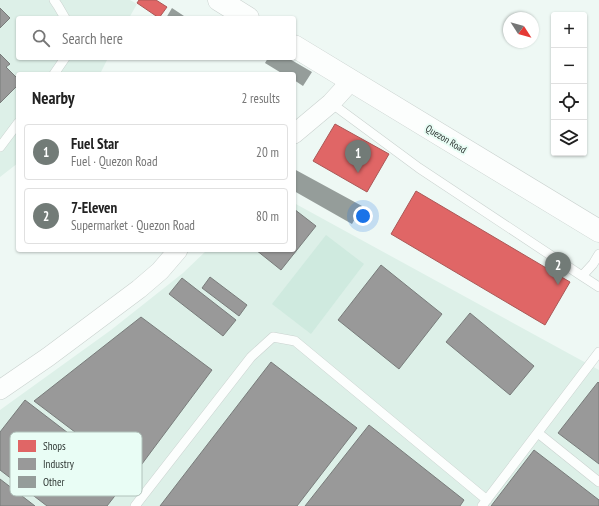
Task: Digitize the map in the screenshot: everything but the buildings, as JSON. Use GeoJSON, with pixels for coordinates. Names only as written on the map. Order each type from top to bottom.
{"type":"FeatureCollection","features":[{"type":"Feature","properties":{"kind":"main road"},"geometry":{"type":"LineString","coordinates":[[219,0],[245,16]]}},
{"type":"Feature","properties":{"kind":"main road","name":"Quezon Road"},"geometry":{"type":"LineString","coordinates":[[296,47],[599,231]]}},
{"type":"Feature","properties":{"kind":"street"},"geometry":{"type":"LineString","coordinates":[[296,132],[331,104],[351,81]]}},
{"type":"Feature","properties":{"kind":"street"},"geometry":{"type":"LineString","coordinates":[[0,390],[48,357],[139,289],[160,271],[176,252]]}},
{"type":"Feature","properties":{"kind":"lane"},"geometry":{"type":"LineString","coordinates":[[54,0],[64,16]]}},
{"type":"Feature","properties":{"kind":"lane"},"geometry":{"type":"LineString","coordinates":[[55,72],[64,60]]}},
{"type":"Feature","properties":{"kind":"lane"},"geometry":{"type":"LineString","coordinates":[[331,104],[419,168],[599,288]]}},
{"type":"Feature","properties":{"kind":"lane"},"geometry":{"type":"LineString","coordinates":[[0,147],[16,126]]}},
{"type":"Feature","properties":{"kind":"lane"},"geometry":{"type":"LineString","coordinates":[[582,276],[593,264],[599,254]]}},
{"type":"Feature","properties":{"kind":"lane"},"geometry":{"type":"LineString","coordinates":[[135,506],[251,357],[273,337],[295,341],[485,503],[599,352]]}},
{"type":"Feature","properties":{"kind":"lane"},"geometry":{"type":"LineString","coordinates":[[538,433],[599,482]]}},
{"type":"Feature","properties":{"kind":"shaded area"},"geometry":{"type":"Polygon","coordinates":[[[0,0],[130,0],[137,4],[130,16],[16,16],[16,60],[107,60],[101,72],[16,72],[16,165],[0,177],[0,0]]]}},
{"type":"Feature","properties":{"kind":"shaded area"},"geometry":{"type":"Polygon","coordinates":[[[296,204],[599,370],[599,506],[0,506],[0,410],[111,330],[183,273],[205,252],[296,252],[296,204]]]}},
{"type":"Feature","properties":{"kind":"green space"},"geometry":{"type":"Polygon","coordinates":[[[326,235],[364,264],[311,334],[272,304],[326,235]]]}},
{"type":"Feature","properties":{"kind":"place","name":"Fuel Star"},"geometry":{"type":"Point","coordinates":[358,173]}},
{"type":"Feature","properties":{"kind":"place","name":"7-Eleven"},"geometry":{"type":"Point","coordinates":[558,285]}}]}
